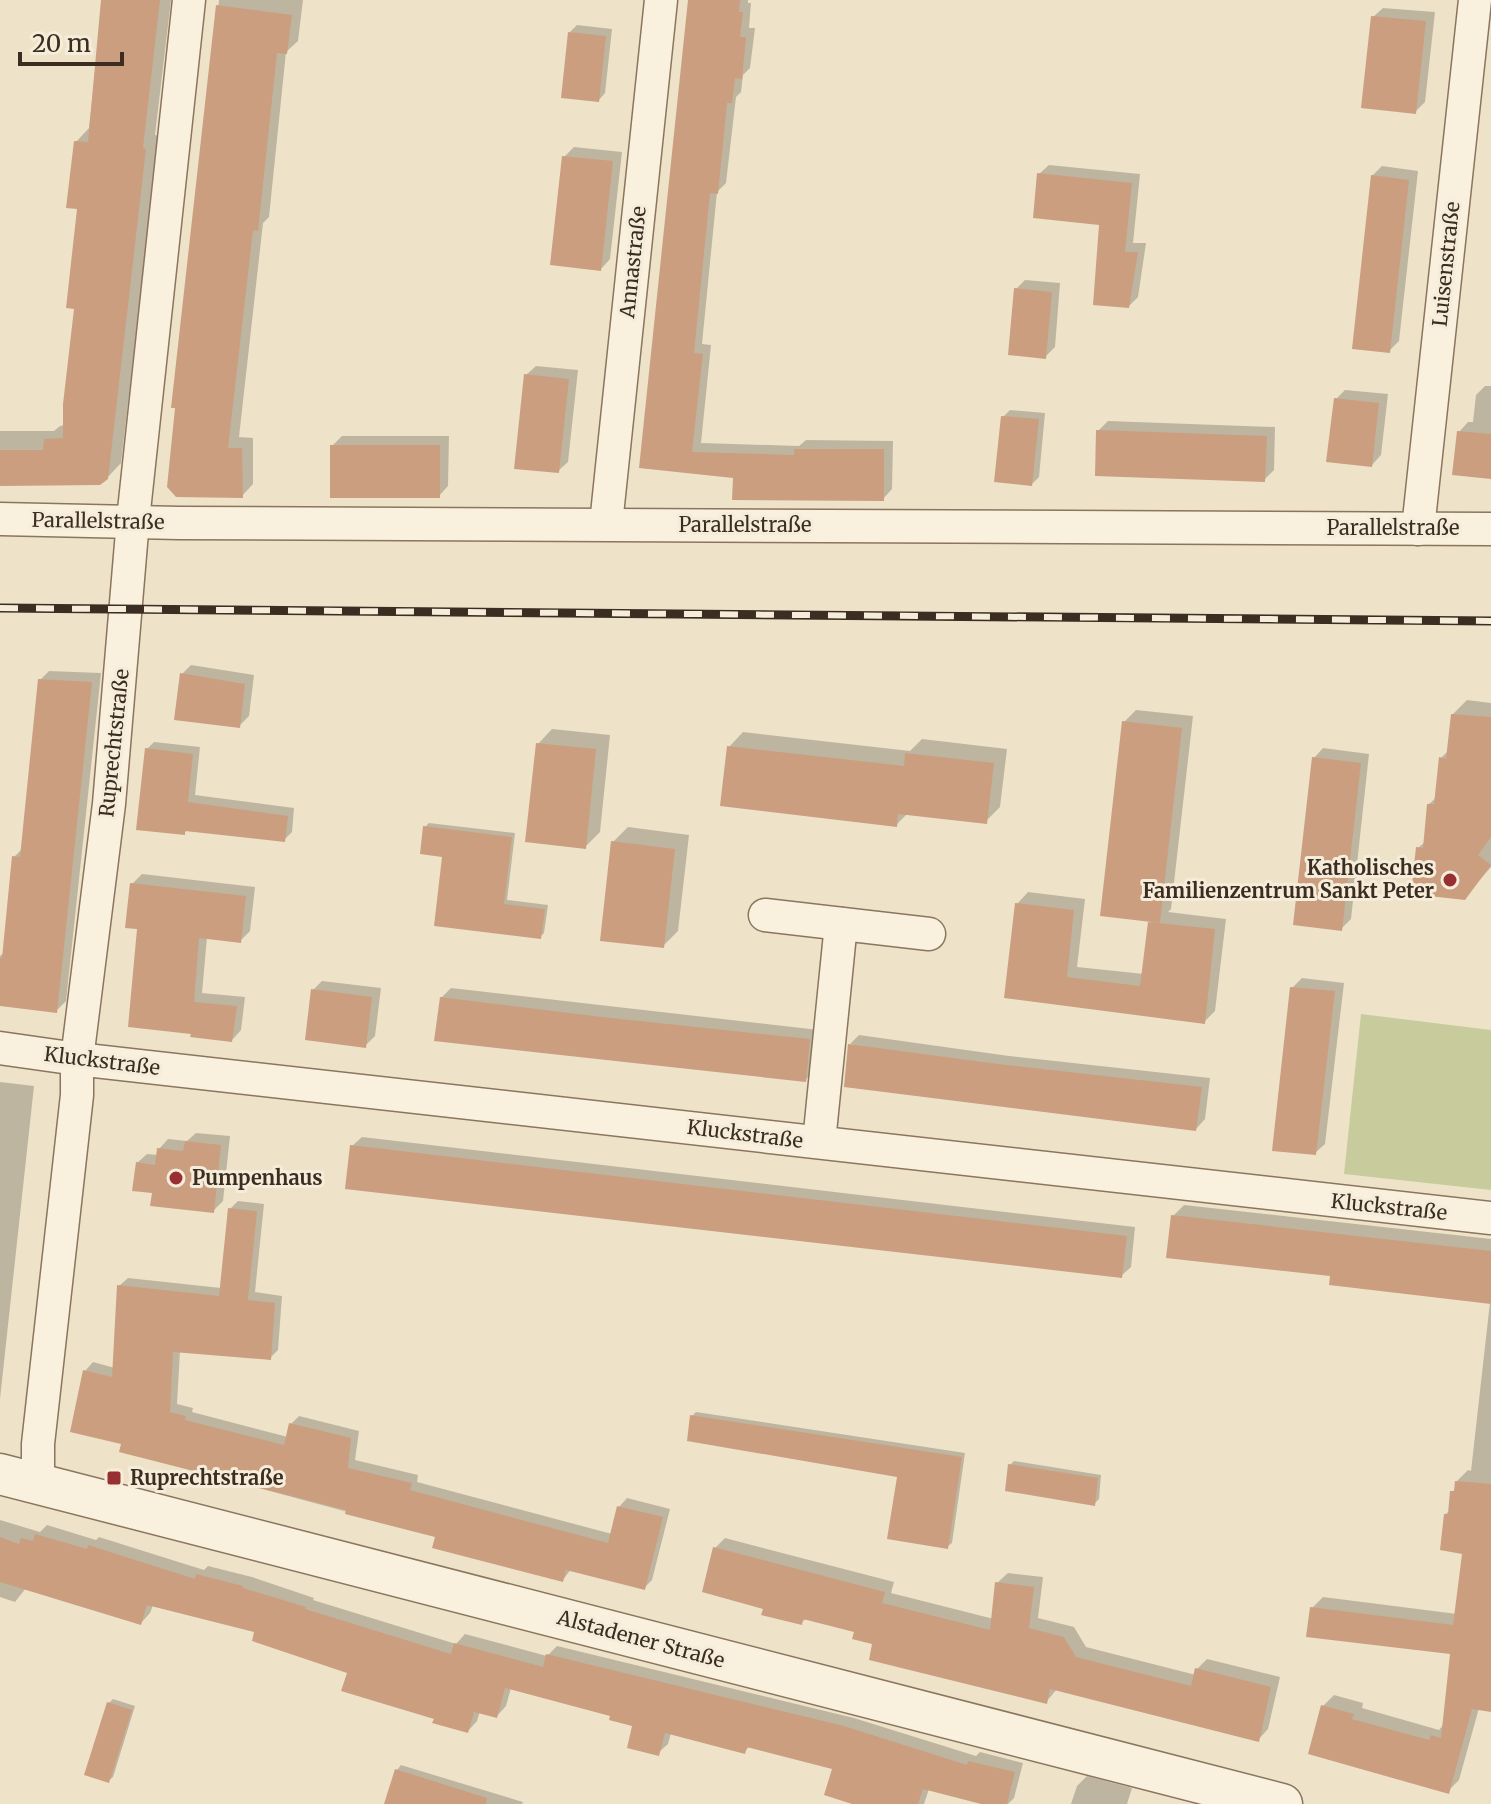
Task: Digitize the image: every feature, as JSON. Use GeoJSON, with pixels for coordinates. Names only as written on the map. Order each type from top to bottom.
{"type":"FeatureCollection","features":[{"type":"Feature","properties":{"kind":"street","name":"Ruprechtstraße"},"geometry":{"type":"LineString","coordinates":[[38,1485],[38,1444],[77,1095],[77,1059],[109,804],[133,520],[189,0]]}},
{"type":"Feature","properties":{"kind":"street","name":"Annastraße"},"geometry":{"type":"LineString","coordinates":[[606,524],[661,0]]}},
{"type":"Feature","properties":{"kind":"street","name":"Luisenstraße"},"geometry":{"type":"LineString","coordinates":[[1418,529],[1475,0]]}},
{"type":"Feature","properties":{"kind":"street","name":"Parallelstraße"},"geometry":{"type":"LineString","coordinates":[[0,519],[195,523],[1491,529]]}},
{"type":"Feature","properties":{"kind":"street"},"geometry":{"type":"LineString","coordinates":[[765,915],[929,934]]}},
{"type":"Feature","properties":{"kind":"street"},"geometry":{"type":"LineString","coordinates":[[819,1142],[841,924]]}},
{"type":"Feature","properties":{"kind":"street","name":"Kluckstraße"},"geometry":{"type":"LineString","coordinates":[[0,1048],[1491,1218]]}},
{"type":"Feature","properties":{"kind":"street","name":"Alstadener Straße"},"geometry":{"type":"LineString","coordinates":[[0,1474],[1282,1804]]}},
{"type":"Feature","properties":{"kind":"green space"},"geometry":{"type":"Polygon","coordinates":[[[1361,1014],[1491,1030],[1491,1190],[1344,1174],[1361,1014]]]}},
{"type":"Feature","properties":{"kind":"building"},"geometry":{"type":"Polygon","coordinates":[[[101,0],[160,0],[108,479],[100,485],[0,486],[0,450],[43,450],[44,439],[63,438],[63,404],[74,309],[66,308],[77,209],[66,208],[74,141],[88,142],[101,0]]]}},
{"type":"Feature","properties":{"kind":"building"},"geometry":{"type":"Polygon","coordinates":[[[688,0],[740,0],[739,12],[743,12],[740,37],[746,37],[742,79],[735,78],[732,103],[727,103],[718,194],[710,193],[694,353],[703,354],[692,452],[794,455],[794,449],[884,449],[884,501],[732,500],[733,478],[639,468],[688,0]]]}},
{"type":"Feature","properties":{"kind":"building"},"geometry":{"type":"Polygon","coordinates":[[[216,5],[292,15],[287,54],[277,53],[258,231],[253,230],[228,448],[242,448],[243,498],[176,497],[167,487],[175,408],[171,408],[216,5]]]}},
{"type":"Feature","properties":{"kind":"building"},"geometry":{"type":"Polygon","coordinates":[[[1371,16],[1426,21],[1416,114],[1361,108],[1371,16]]]}},
{"type":"Feature","properties":{"kind":"building"},"geometry":{"type":"Polygon","coordinates":[[[568,32],[606,36],[599,102],[561,98],[568,32]]]}},
{"type":"Feature","properties":{"kind":"building"},"geometry":{"type":"Polygon","coordinates":[[[562,156],[613,161],[601,271],[550,265],[562,156]]]}},
{"type":"Feature","properties":{"kind":"building"},"geometry":{"type":"Polygon","coordinates":[[[1037,173],[1132,183],[1125,252],[1138,252],[1129,308],[1093,305],[1099,225],[1033,218],[1037,173]]]}},
{"type":"Feature","properties":{"kind":"building"},"geometry":{"type":"Polygon","coordinates":[[[1371,175],[1409,180],[1390,353],[1352,349],[1371,175]]]}},
{"type":"Feature","properties":{"kind":"building"},"geometry":{"type":"Polygon","coordinates":[[[1014,288],[1052,292],[1046,359],[1008,355],[1014,288]]]}},
{"type":"Feature","properties":{"kind":"building"},"geometry":{"type":"Polygon","coordinates":[[[524,374],[569,379],[559,473],[514,469],[524,374]]]}},
{"type":"Feature","properties":{"kind":"building"},"geometry":{"type":"Polygon","coordinates":[[[1334,398],[1379,403],[1372,467],[1326,462],[1334,398]]]}},
{"type":"Feature","properties":{"kind":"building"},"geometry":{"type":"Polygon","coordinates":[[[1001,416],[1039,419],[1032,486],[994,482],[1001,416]]]}},
{"type":"Feature","properties":{"kind":"building"},"geometry":{"type":"Polygon","coordinates":[[[1096,430],[1267,436],[1265,482],[1095,476],[1096,430]]]}},
{"type":"Feature","properties":{"kind":"building"},"geometry":{"type":"Polygon","coordinates":[[[1457,431],[1491,434],[1491,479],[1452,475],[1457,431]]]}},
{"type":"Feature","properties":{"kind":"building"},"geometry":{"type":"Polygon","coordinates":[[[330,445],[440,445],[440,498],[330,498],[330,445]]]}},
{"type":"Feature","properties":{"kind":"building"},"geometry":{"type":"Polygon","coordinates":[[[180,673],[245,684],[240,728],[174,720],[180,673]]]}},
{"type":"Feature","properties":{"kind":"building"},"geometry":{"type":"Polygon","coordinates":[[[38,679],[92,682],[57,1013],[0,1006],[0,958],[12,856],[20,857],[38,679]]]}},
{"type":"Feature","properties":{"kind":"building"},"geometry":{"type":"Polygon","coordinates":[[[1451,714],[1491,717],[1491,837],[1478,855],[1491,865],[1465,900],[1411,894],[1416,847],[1423,848],[1427,804],[1434,804],[1439,757],[1446,759],[1451,714]]]}},
{"type":"Feature","properties":{"kind":"building"},"geometry":{"type":"Polygon","coordinates":[[[1122,721],[1182,728],[1160,923],[1100,916],[1122,721]]]}},
{"type":"Feature","properties":{"kind":"building"},"geometry":{"type":"Polygon","coordinates":[[[536,743],[596,749],[586,849],[525,842],[536,743]]]}},
{"type":"Feature","properties":{"kind":"building"},"geometry":{"type":"Polygon","coordinates":[[[727,746],[904,766],[905,753],[994,763],[987,824],[898,814],[897,827],[720,806],[727,746]]]}},
{"type":"Feature","properties":{"kind":"building"},"geometry":{"type":"Polygon","coordinates":[[[145,748],[193,754],[188,802],[288,816],[285,842],[185,831],[185,835],[136,830],[145,748]]]}},
{"type":"Feature","properties":{"kind":"building"},"geometry":{"type":"Polygon","coordinates":[[[1312,757],[1361,763],[1342,931],[1293,925],[1312,757]]]}},
{"type":"Feature","properties":{"kind":"building"},"geometry":{"type":"Polygon","coordinates":[[[423,826],[512,837],[504,904],[545,909],[541,939],[434,926],[442,857],[420,854],[423,826]]]}},
{"type":"Feature","properties":{"kind":"building"},"geometry":{"type":"Polygon","coordinates":[[[611,841],[675,849],[664,948],[600,941],[611,841]]]}},
{"type":"Feature","properties":{"kind":"building"},"geometry":{"type":"Polygon","coordinates":[[[130,883],[246,896],[241,943],[199,938],[194,1002],[237,1006],[232,1042],[128,1027],[137,929],[125,928],[130,883]]]}},
{"type":"Feature","properties":{"kind":"building"},"geometry":{"type":"Polygon","coordinates":[[[1015,903],[1074,910],[1067,977],[1140,986],[1148,922],[1215,929],[1205,1024],[1004,998],[1015,903]]]}},
{"type":"Feature","properties":{"kind":"building"},"geometry":{"type":"Polygon","coordinates":[[[1290,987],[1335,991],[1316,1155],[1272,1151],[1290,987]]]}},
{"type":"Feature","properties":{"kind":"building"},"geometry":{"type":"Polygon","coordinates":[[[311,989],[372,997],[366,1048],[305,1040],[311,989]]]}},
{"type":"Feature","properties":{"kind":"building"},"geometry":{"type":"Polygon","coordinates":[[[440,997],[810,1039],[806,1082],[434,1041],[440,997]]]}},
{"type":"Feature","properties":{"kind":"building"},"geometry":{"type":"Polygon","coordinates":[[[848,1044],[1202,1087],[1196,1131],[844,1087],[848,1044]]]}},
{"type":"Feature","properties":{"kind":"building","name":"Pumpenhaus"},"geometry":{"type":"Polygon","coordinates":[[[185,1141],[221,1145],[214,1213],[150,1206],[152,1193],[132,1191],[136,1162],[155,1165],[157,1148],[183,1151],[185,1141]]]}},
{"type":"Feature","properties":{"kind":"building"},"geometry":{"type":"Polygon","coordinates":[[[350,1145],[1127,1236],[1122,1278],[345,1189],[350,1145]]]}},
{"type":"Feature","properties":{"kind":"building"},"geometry":{"type":"Polygon","coordinates":[[[228,1208],[257,1211],[248,1300],[275,1303],[271,1360],[173,1352],[170,1412],[186,1416],[185,1420],[284,1445],[289,1423],[351,1438],[348,1468],[412,1483],[410,1490],[608,1543],[617,1506],[663,1517],[645,1590],[566,1570],[563,1582],[432,1548],[435,1537],[345,1514],[346,1510],[119,1452],[121,1444],[70,1432],[83,1370],[112,1377],[117,1285],[219,1296],[228,1208]]]}},
{"type":"Feature","properties":{"kind":"building"},"geometry":{"type":"Polygon","coordinates":[[[1171,1215],[1491,1251],[1491,1304],[1329,1285],[1330,1276],[1166,1258],[1171,1215]]]}},
{"type":"Feature","properties":{"kind":"building"},"geometry":{"type":"Polygon","coordinates":[[[690,1415],[962,1457],[948,1549],[887,1539],[897,1477],[687,1441],[690,1415]]]}},
{"type":"Feature","properties":{"kind":"building"},"geometry":{"type":"Polygon","coordinates":[[[1008,1464],[1098,1478],[1095,1506],[1005,1491],[1008,1464]]]}},
{"type":"Feature","properties":{"kind":"building"},"geometry":{"type":"Polygon","coordinates":[[[1455,1481],[1491,1484],[1491,1712],[1472,1709],[1449,1794],[1308,1754],[1321,1705],[1354,1714],[1352,1719],[1429,1740],[1431,1735],[1441,1738],[1450,1654],[1306,1637],[1310,1607],[1453,1625],[1462,1554],[1440,1550],[1444,1514],[1448,1514],[1450,1491],[1454,1491],[1455,1481]]]}},
{"type":"Feature","properties":{"kind":"building"},"geometry":{"type":"Polygon","coordinates":[[[35,1534],[87,1549],[88,1545],[195,1579],[196,1574],[243,1586],[305,1609],[451,1654],[454,1643],[543,1667],[546,1654],[844,1726],[967,1765],[968,1761],[1015,1772],[1007,1804],[981,1804],[923,1789],[918,1804],[852,1804],[824,1795],[832,1769],[747,1747],[745,1754],[665,1733],[659,1756],[627,1748],[632,1726],[609,1720],[610,1716],[505,1688],[497,1718],[474,1712],[468,1733],[432,1723],[434,1719],[341,1691],[347,1673],[252,1641],[254,1632],[147,1605],[141,1625],[0,1582],[0,1537],[19,1544],[21,1538],[33,1541],[35,1534]]]}},
{"type":"Feature","properties":{"kind":"building"},"geometry":{"type":"Polygon","coordinates":[[[713,1547],[885,1592],[882,1603],[990,1630],[995,1582],[1034,1587],[1029,1628],[1064,1637],[1076,1657],[1191,1686],[1195,1668],[1271,1687],[1259,1742],[1050,1689],[1047,1704],[869,1660],[872,1644],[852,1639],[854,1632],[803,1619],[802,1625],[761,1615],[763,1609],[702,1592],[713,1547]]]}},
{"type":"Feature","properties":{"kind":"building"},"geometry":{"type":"Polygon","coordinates":[[[107,1702],[132,1710],[109,1783],[84,1775],[107,1702]]]}},
{"type":"Feature","properties":{"kind":"building"},"geometry":{"type":"Polygon","coordinates":[[[395,1769],[487,1798],[486,1804],[384,1804],[395,1769]]]}},
{"type":"Feature","properties":{"kind":"railway"},"geometry":{"type":"LineString","coordinates":[[0,608],[1491,621]]}},
{"type":"Feature","properties":{"kind":"place","name":"Katholisches Familienzentrum Sankt Peter"},"geometry":{"type":"Point","coordinates":[1450,880]}},
{"type":"Feature","properties":{"kind":"place","name":"Pumpenhaus"},"geometry":{"type":"Point","coordinates":[176,1178]}},
{"type":"Feature","properties":{"kind":"place","name":"Ruprechtstraße"},"geometry":{"type":"Point","coordinates":[114,1478]}}]}
